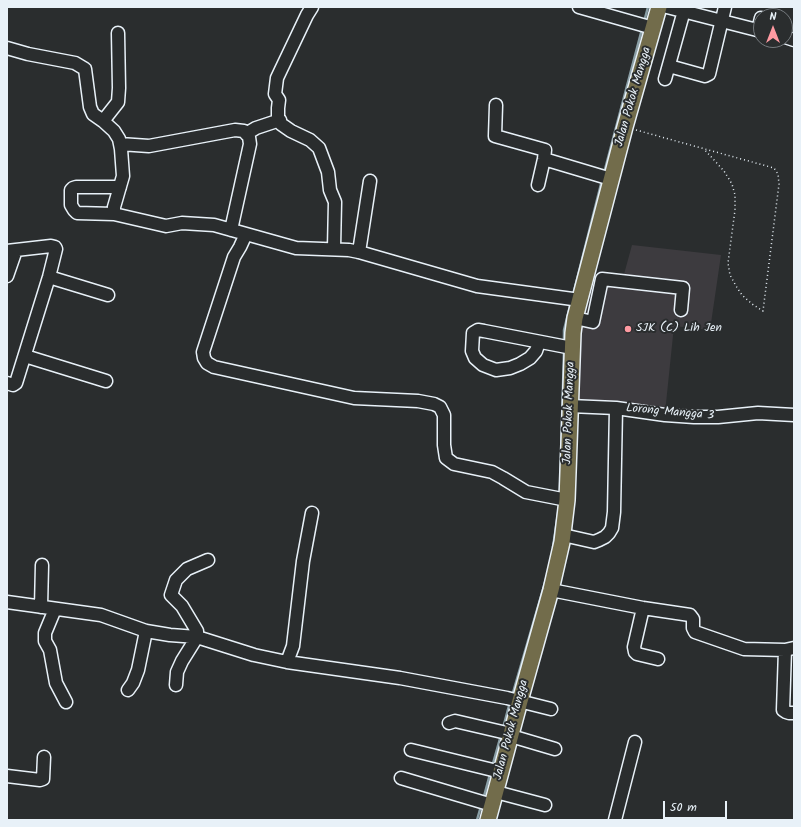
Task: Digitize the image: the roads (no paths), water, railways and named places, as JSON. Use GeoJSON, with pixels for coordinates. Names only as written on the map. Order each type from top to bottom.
{"type":"FeatureCollection","features":[{"type":"Feature","properties":{"kind":"main road","name":"Jalan Pokok Mangga"},"geometry":{"type":"LineString","coordinates":[[488,820],[488,800],[494,771],[507,734],[514,700],[551,590],[563,535],[560,498],[570,406],[566,347],[573,333],[575,318],[574,299],[586,276],[605,177],[625,127],[647,26],[659,7]]}},
{"type":"Feature","properties":{"kind":"street"},"geometry":{"type":"LineString","coordinates":[[312,7],[277,78],[275,94],[279,100],[278,118],[282,124],[291,131],[310,140],[319,148],[328,172],[330,190],[335,202],[334,248]]}},
{"type":"Feature","properties":{"kind":"street"},"geometry":{"type":"LineString","coordinates":[[579,7],[647,26]]}},
{"type":"Feature","properties":{"kind":"street"},"geometry":{"type":"LineString","coordinates":[[667,7],[685,9],[753,29]]}},
{"type":"Feature","properties":{"kind":"street"},"geometry":{"type":"LineString","coordinates":[[669,66],[704,76],[709,74],[725,7]]}},
{"type":"Feature","properties":{"kind":"street"},"geometry":{"type":"LineString","coordinates":[[665,79],[685,9]]}},
{"type":"Feature","properties":{"kind":"street"},"geometry":{"type":"LineString","coordinates":[[103,121],[118,102],[118,33]]}},
{"type":"Feature","properties":{"kind":"street"},"geometry":{"type":"LineString","coordinates":[[7,48],[28,54],[75,63],[85,69],[90,107],[93,114],[114,131],[119,139],[123,176],[114,207],[114,214]]}},
{"type":"Feature","properties":{"kind":"street"},"geometry":{"type":"LineString","coordinates":[[496,105],[495,136],[545,150],[538,185]]}},
{"type":"Feature","properties":{"kind":"street"},"geometry":{"type":"LineString","coordinates":[[246,134],[256,128],[280,120]]}},
{"type":"Feature","properties":{"kind":"street"},"geometry":{"type":"LineString","coordinates":[[120,144],[149,146],[235,130],[244,131],[249,137],[250,144],[231,230]]}},
{"type":"Feature","properties":{"kind":"street"},"geometry":{"type":"LineString","coordinates":[[544,159],[605,177]]}},
{"type":"Feature","properties":{"kind":"street"},"geometry":{"type":"LineString","coordinates":[[359,252],[370,181]]}},
{"type":"Feature","properties":{"kind":"street"},"geometry":{"type":"LineString","coordinates":[[120,187],[73,188],[71,190],[71,205],[77,213],[114,214],[166,226],[182,223],[214,225],[296,248],[334,248],[359,252],[477,286],[574,299]]}},
{"type":"Feature","properties":{"kind":"street"},"geometry":{"type":"LineString","coordinates":[[246,234],[234,257],[203,352],[207,363],[214,367],[354,398],[418,401],[434,404],[440,407],[444,415],[444,445],[446,458],[454,464],[492,472],[526,492],[560,498]]}},
{"type":"Feature","properties":{"kind":"street"},"geometry":{"type":"LineString","coordinates":[[7,276],[11,251],[51,246],[56,249],[25,356],[12,383]]}},
{"type":"Feature","properties":{"kind":"street"},"geometry":{"type":"LineString","coordinates":[[586,276],[683,288],[681,310]]}},
{"type":"Feature","properties":{"kind":"street"},"geometry":{"type":"LineString","coordinates":[[48,277],[108,295]]}},
{"type":"Feature","properties":{"kind":"street"},"geometry":{"type":"LineString","coordinates":[[575,318],[593,322],[602,279]]}},
{"type":"Feature","properties":{"kind":"street"},"geometry":{"type":"LineString","coordinates":[[539,342],[536,351],[530,358],[510,368],[496,370],[483,365],[475,358],[472,351],[473,333],[478,330],[566,347]]}},
{"type":"Feature","properties":{"kind":"street"},"geometry":{"type":"LineString","coordinates":[[25,356],[106,381]]}},
{"type":"Feature","properties":{"kind":"street","name":"Lorong Mangga 3"},"geometry":{"type":"LineString","coordinates":[[570,406],[616,408],[665,415],[694,417],[718,417],[758,413],[794,415]]}},
{"type":"Feature","properties":{"kind":"street"},"geometry":{"type":"LineString","coordinates":[[563,535],[594,542],[605,537],[612,528],[614,512],[616,408]]}},
{"type":"Feature","properties":{"kind":"street"},"geometry":{"type":"LineString","coordinates":[[287,662],[293,646],[303,560],[312,513]]}},
{"type":"Feature","properties":{"kind":"street"},"geometry":{"type":"LineString","coordinates":[[176,685],[177,672],[197,637],[197,631],[182,606],[171,595],[176,580],[187,569],[208,560]]}},
{"type":"Feature","properties":{"kind":"street"},"geometry":{"type":"LineString","coordinates":[[41,607],[42,565]]}},
{"type":"Feature","properties":{"kind":"street"},"geometry":{"type":"LineString","coordinates":[[551,590],[642,608],[690,615],[693,619],[692,628],[694,632],[744,649],[789,649],[783,710],[789,713],[794,713]]}},
{"type":"Feature","properties":{"kind":"street"},"geometry":{"type":"LineString","coordinates":[[7,602],[100,615],[146,631],[197,637],[254,655],[287,662],[400,678],[514,700],[551,709]]}},
{"type":"Feature","properties":{"kind":"street"},"geometry":{"type":"LineString","coordinates":[[642,608],[634,648],[635,652],[637,654],[658,659]]}},
{"type":"Feature","properties":{"kind":"street"},"geometry":{"type":"LineString","coordinates":[[55,609],[45,633],[45,641],[50,650],[56,683],[66,702]]}},
{"type":"Feature","properties":{"kind":"street"},"geometry":{"type":"LineString","coordinates":[[128,690],[133,683],[138,670],[146,631]]}},
{"type":"Feature","properties":{"kind":"street"},"geometry":{"type":"LineString","coordinates":[[449,723],[455,721],[507,734],[555,750]]}},
{"type":"Feature","properties":{"kind":"street"},"geometry":{"type":"LineString","coordinates":[[615,820],[635,742]]}},
{"type":"Feature","properties":{"kind":"street"},"geometry":{"type":"LineString","coordinates":[[411,750],[494,771]]}},
{"type":"Feature","properties":{"kind":"street"},"geometry":{"type":"LineString","coordinates":[[7,776],[40,780],[43,779],[44,757]]}},
{"type":"Feature","properties":{"kind":"street"},"geometry":{"type":"LineString","coordinates":[[400,778],[488,800],[545,805]]}},
{"type":"Feature","properties":{"kind":"waterway"},"geometry":{"type":"LineString","coordinates":[[644,22],[648,7]]}},
{"type":"Feature","properties":{"kind":"waterway"},"geometry":{"type":"LineString","coordinates":[[604,173],[642,29]]}},
{"type":"Feature","properties":{"kind":"waterway"},"geometry":{"type":"LineString","coordinates":[[573,295],[602,180]]}},
{"type":"Feature","properties":{"kind":"waterway"},"geometry":{"type":"LineString","coordinates":[[564,342],[564,330],[571,302]]}},
{"type":"Feature","properties":{"kind":"waterway"},"geometry":{"type":"LineString","coordinates":[[560,490],[564,351]]}},
{"type":"Feature","properties":{"kind":"waterway"},"geometry":{"type":"LineString","coordinates":[[553,547],[559,507]]}},
{"type":"Feature","properties":{"kind":"waterway"},"geometry":{"type":"LineString","coordinates":[[512,696],[548,572]]}},
{"type":"Feature","properties":{"kind":"waterway"},"geometry":{"type":"LineString","coordinates":[[503,728],[510,702]]}},
{"type":"Feature","properties":{"kind":"waterway"},"geometry":{"type":"LineString","coordinates":[[492,767],[501,735]]}},
{"type":"Feature","properties":{"kind":"waterway"},"geometry":{"type":"LineString","coordinates":[[483,800],[490,774]]}},
{"type":"Feature","properties":{"kind":"waterway"},"geometry":{"type":"LineString","coordinates":[[477,820],[481,806]]}},
{"type":"Feature","properties":{"kind":"place","name":"SJK (C) Lih Jen"},"geometry":{"type":"Point","coordinates":[628,329]}}]}
